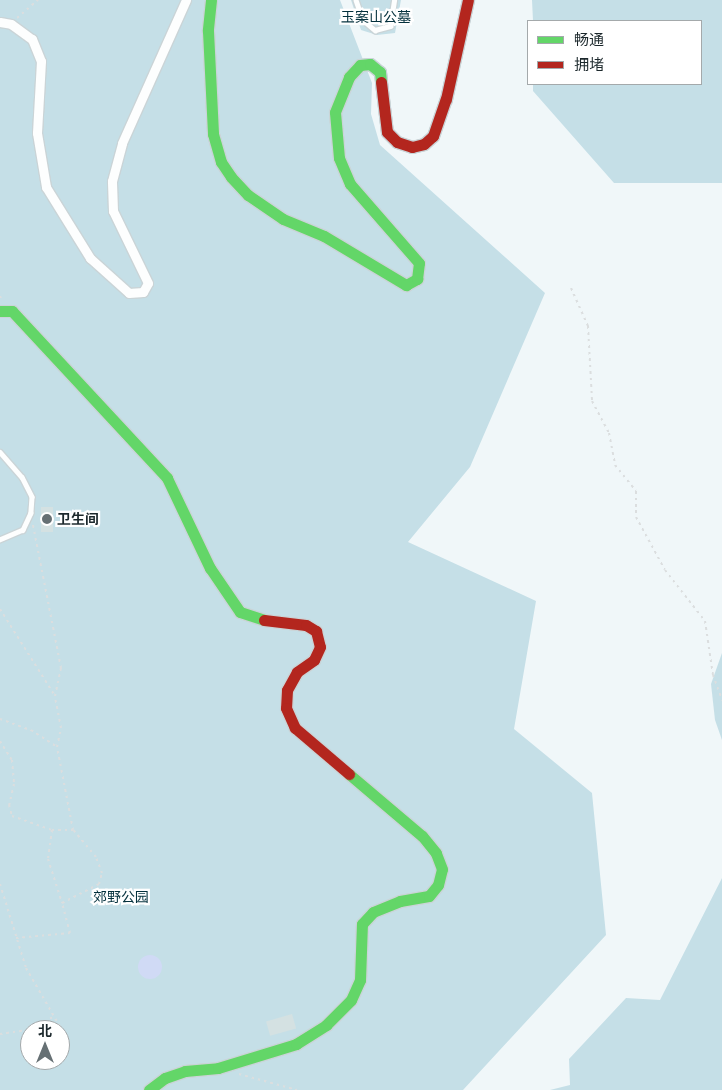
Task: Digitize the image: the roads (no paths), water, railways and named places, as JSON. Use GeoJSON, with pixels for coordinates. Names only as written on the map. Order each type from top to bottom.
{"type":"FeatureCollection","features":[{"type":"Feature","properties":{"kind":"street"},"geometry":{"type":"LineString","coordinates":[[0,22],[11,24],[32,39],[41,61],[37,133],[46,187],[90,258],[129,293],[143,292],[148,283],[113,212],[112,181],[122,143],[186,0]]}},
{"type":"Feature","properties":{"kind":"street"},"geometry":{"type":"LineString","coordinates":[[211,0],[208,60],[213,134],[221,162],[231,178],[248,195],[283,219],[324,236],[406,285],[417,279],[419,263],[350,184],[339,158],[335,112],[349,77],[360,65],[370,64],[380,72],[387,132],[397,142],[412,147],[424,144],[433,136],[446,99],[468,0]]}},
{"type":"Feature","properties":{"kind":"street"},"geometry":{"type":"LineString","coordinates":[[0,311],[12,311],[167,478],[210,568],[240,612],[254,619],[306,625],[316,631],[320,647],[314,660],[297,672],[287,690],[286,708],[295,728],[422,836],[436,853],[442,869],[438,885],[429,896],[382,909],[362,924],[360,980],[351,1000],[326,1026],[296,1044],[218,1068],[185,1071],[166,1078],[149,1090]]}},
{"type":"Feature","properties":{"kind":"lane"},"geometry":{"type":"LineString","coordinates":[[356,0],[363,20],[375,30],[390,26],[394,0]]}},
{"type":"Feature","properties":{"kind":"lane"},"geometry":{"type":"LineString","coordinates":[[0,452],[22,477],[32,497],[31,513],[23,530],[0,540]]}},
{"type":"Feature","properties":{"kind":"place","name":"卫生间"},"geometry":{"type":"Point","coordinates":[47,519]}},
{"type":"Feature","properties":{"kind":"park label","name":"玉案山公墓"},"geometry":{"type":"Point","coordinates":[376,17]}},
{"type":"Feature","properties":{"kind":"park label","name":"郊野公园"},"geometry":{"type":"Point","coordinates":[121,897]}}]}
